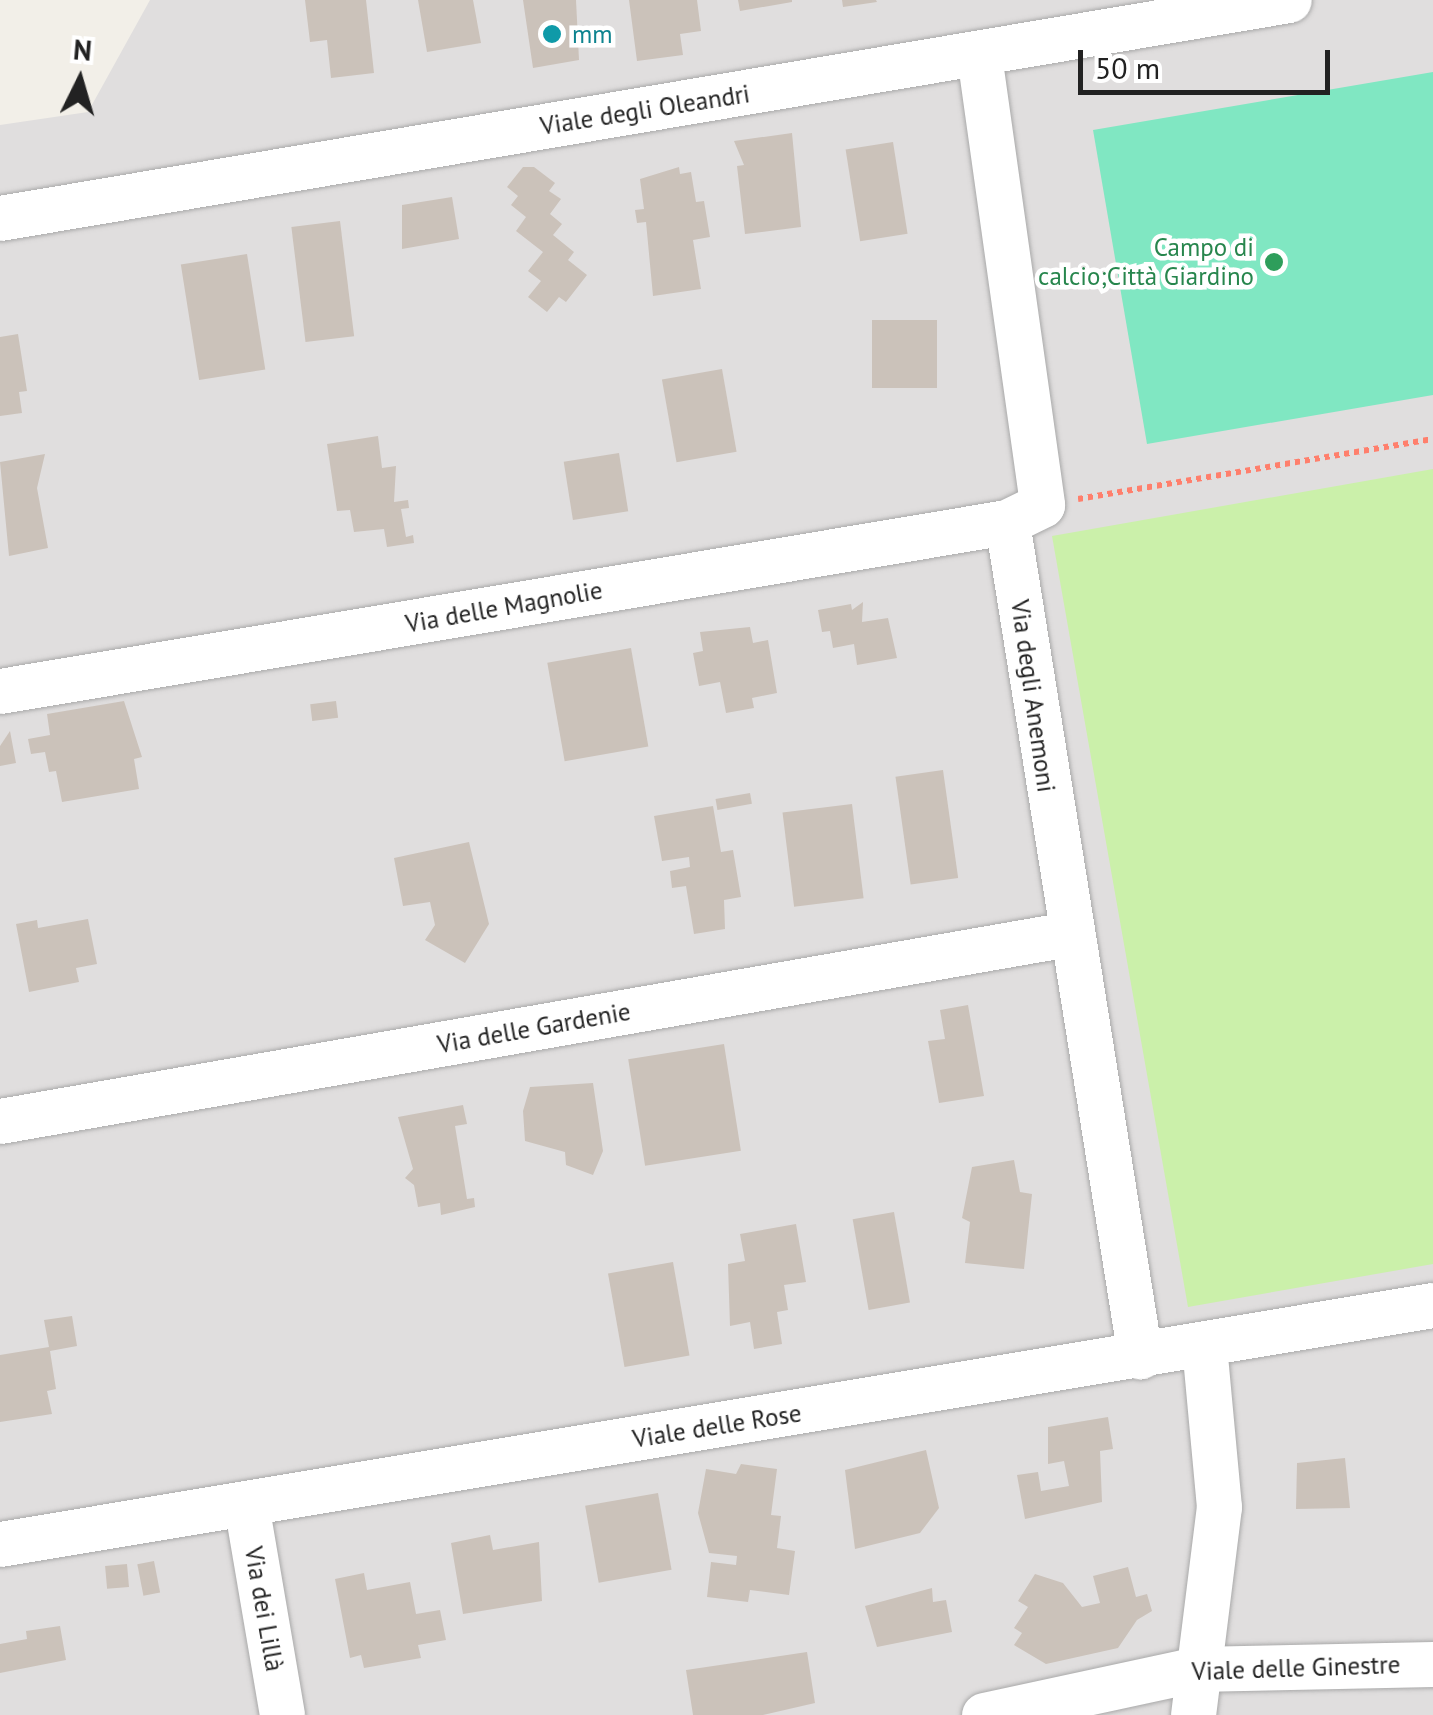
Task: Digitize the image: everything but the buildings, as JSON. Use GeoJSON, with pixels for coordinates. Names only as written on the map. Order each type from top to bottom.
{"type":"FeatureCollection","features":[{"type":"Feature","properties":{"kind":"street","name":"Viale degli Oleandri"},"geometry":{"type":"LineString","coordinates":[[0,218],[1289,0]]}},
{"type":"Feature","properties":{"kind":"street","name":"Via degli Anemoni"},"geometry":{"type":"LineString","coordinates":[[979,54],[1068,934],[1140,1356]]}},
{"type":"Feature","properties":{"kind":"street","name":"Via delle Magnolie"},"geometry":{"type":"LineString","coordinates":[[0,691],[1024,513]]}},
{"type":"Feature","properties":{"kind":"street","name":"Via delle Gardenie"},"geometry":{"type":"LineString","coordinates":[[0,1121],[1068,934]]}},
{"type":"Feature","properties":{"kind":"street","name":"Viale delle Rose"},"geometry":{"type":"LineString","coordinates":[[0,1544],[1433,1305]]}},
{"type":"Feature","properties":{"kind":"street"},"geometry":{"type":"LineString","coordinates":[[1192,1715],[1219,1508],[1204,1345]]}},
{"type":"Feature","properties":{"kind":"street","name":"Via dei Lillà"},"geometry":{"type":"LineString","coordinates":[[246,1504],[282,1715]]}},
{"type":"Feature","properties":{"kind":"street","name":"Viale delle Ginestre"},"geometry":{"type":"LineString","coordinates":[[984,1715],[1196,1669],[1433,1664]]}},
{"type":"Feature","properties":{"kind":"path"},"geometry":{"type":"LineString","coordinates":[[1024,513],[1433,439]]}},
{"type":"Feature","properties":{"kind":"shaded area"},"geometry":{"type":"Polygon","coordinates":[[[150,0],[1433,0],[1433,1715],[0,1715],[0,125],[88,112],[150,0]]]}},
{"type":"Feature","properties":{"kind":"green space","name":"Campo di calcio;Città Giardino"},"geometry":{"type":"Polygon","coordinates":[[[1433,72],[1433,395],[1147,444],[1093,130],[1433,72]]]}},
{"type":"Feature","properties":{"kind":"green space"},"geometry":{"type":"Polygon","coordinates":[[[1433,469],[1433,1264],[1188,1307],[1052,536],[1433,469]]]}},
{"type":"Feature","properties":{"kind":"place","name":"mm"},"geometry":{"type":"Point","coordinates":[552,34]}},
{"type":"Feature","properties":{"kind":"place","name":"Campo di calcio;Città Giardino"},"geometry":{"type":"Point","coordinates":[1274,262]}}]}
